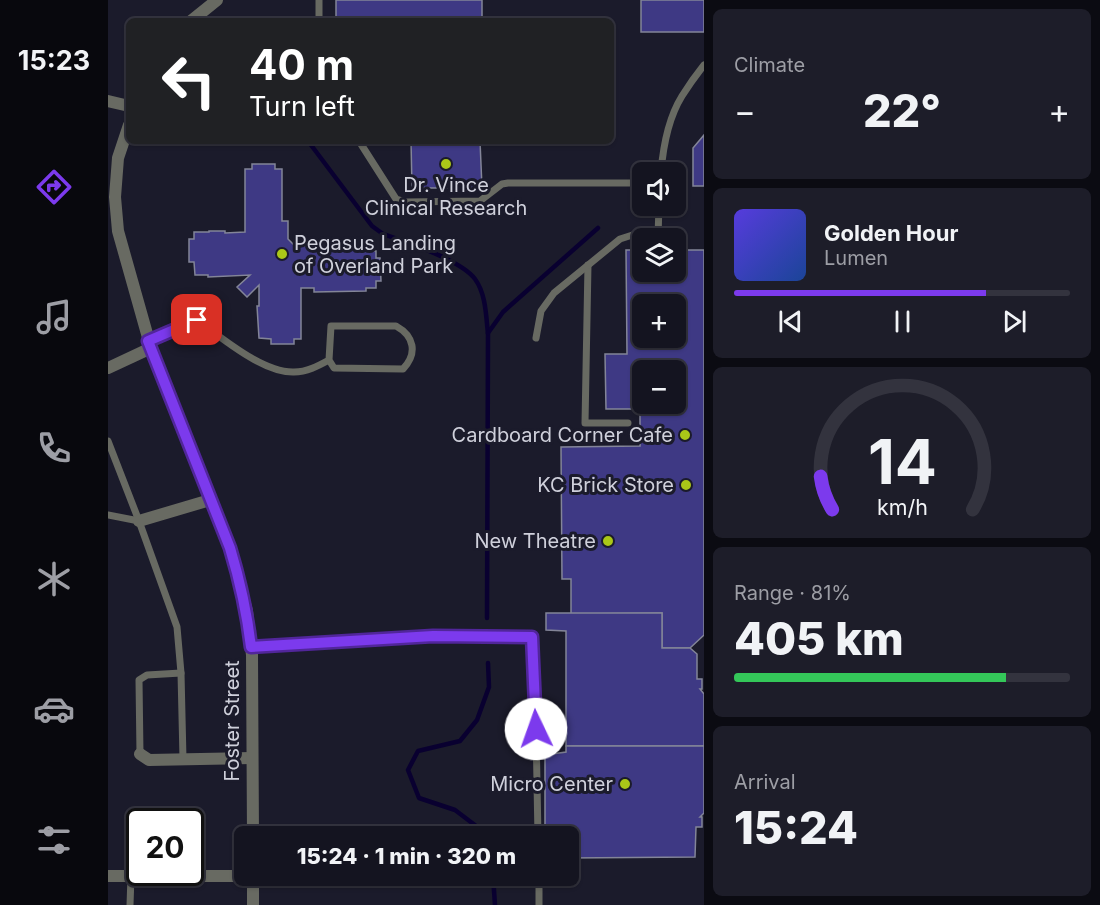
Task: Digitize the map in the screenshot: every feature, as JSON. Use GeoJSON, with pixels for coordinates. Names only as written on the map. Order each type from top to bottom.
{"type":"FeatureCollection","features":[{"type":"Feature","properties":{"kind":"street"},"geometry":{"type":"LineString","coordinates":[[195,18],[217,0]]}},
{"type":"Feature","properties":{"kind":"street"},"geometry":{"type":"LineString","coordinates":[[108,101],[126,105]]}},
{"type":"Feature","properties":{"kind":"street","name":"Foster Street"},"geometry":{"type":"LineString","coordinates":[[126,134],[118,158],[115,197],[118,231],[150,344],[230,548],[246,611],[251,647],[253,826]]}},
{"type":"Feature","properties":{"kind":"street"},"geometry":{"type":"LineString","coordinates":[[108,368],[150,344]]}},
{"type":"Feature","properties":{"kind":"street"},"geometry":{"type":"LineString","coordinates":[[139,521],[210,500]]}},
{"type":"Feature","properties":{"kind":"street"},"geometry":{"type":"LineString","coordinates":[[140,754],[149,759],[252,759]]}},
{"type":"Feature","properties":{"kind":"street"},"geometry":{"type":"LineString","coordinates":[[108,876],[126,876]]}},
{"type":"Feature","properties":{"kind":"street"},"geometry":{"type":"LineString","coordinates":[[204,876],[234,876]]}},
{"type":"Feature","properties":{"kind":"street"},"geometry":{"type":"LineString","coordinates":[[253,886],[253,905]]}},
{"type":"Feature","properties":{"kind":"lane"},"geometry":{"type":"LineString","coordinates":[[319,0],[320,18]]}},
{"type":"Feature","properties":{"kind":"lane"},"geometry":{"type":"LineString","coordinates":[[662,162],[668,129],[681,98],[704,65]]}},
{"type":"Feature","properties":{"kind":"lane"},"geometry":{"type":"LineString","coordinates":[[361,144],[396,199],[406,202],[480,201],[502,184],[508,183],[632,183]]}},
{"type":"Feature","properties":{"kind":"lane"},"geometry":{"type":"LineString","coordinates":[[536,338],[542,311],[554,293],[620,239],[645,231],[659,233],[659,216]]}},
{"type":"Feature","properties":{"kind":"lane"},"geometry":{"type":"LineString","coordinates":[[588,265],[585,423],[628,423]]}},
{"type":"Feature","properties":{"kind":"lane"},"geometry":{"type":"LineString","coordinates":[[150,344],[197,320],[246,356],[272,369],[293,373],[310,370],[329,360]]}},
{"type":"Feature","properties":{"kind":"lane"},"geometry":{"type":"LineString","coordinates":[[331,326],[396,326],[404,331],[413,349],[409,363],[403,369],[334,368],[329,360],[331,326]]}},
{"type":"Feature","properties":{"kind":"lane"},"geometry":{"type":"LineString","coordinates":[[108,441],[177,627],[181,673],[183,759]]}},
{"type":"Feature","properties":{"kind":"lane"},"geometry":{"type":"LineString","coordinates":[[108,515],[139,521]]}},
{"type":"Feature","properties":{"kind":"lane"},"geometry":{"type":"LineString","coordinates":[[251,647],[433,636],[532,637],[538,826]]}},
{"type":"Feature","properties":{"kind":"lane"},"geometry":{"type":"LineString","coordinates":[[140,754],[139,680],[147,675],[181,673]]}},
{"type":"Feature","properties":{"kind":"lane"},"geometry":{"type":"LineString","coordinates":[[130,886],[130,905]]}},
{"type":"Feature","properties":{"kind":"lane"},"geometry":{"type":"LineString","coordinates":[[539,886],[539,905]]}},
{"type":"Feature","properties":{"kind":"building"},"geometry":{"type":"Polygon","coordinates":[[[336,0],[482,0],[482,18],[336,18],[336,0]]]}},
{"type":"Feature","properties":{"kind":"building"},"geometry":{"type":"Polygon","coordinates":[[[641,0],[704,0],[704,32],[641,32],[641,0]]]}},
{"type":"Feature","properties":{"kind":"building"},"geometry":{"type":"Polygon","coordinates":[[[704,135],[704,186],[693,186],[693,148],[704,135]]]}},
{"type":"Feature","properties":{"kind":"building","name":"Dr. Vince Clinical Research"},"geometry":{"type":"Polygon","coordinates":[[[411,144],[480,144],[482,188],[412,188],[411,144]]]}},
{"type":"Feature","properties":{"kind":"building","name":"Pegasus Landing of Overland Park"},"geometry":{"type":"Polygon","coordinates":[[[252,164],[275,164],[275,169],[282,169],[282,221],[288,221],[288,239],[295,246],[365,245],[365,251],[376,251],[376,258],[380,258],[381,281],[376,281],[376,288],[366,288],[366,291],[314,292],[314,288],[301,288],[301,339],[294,339],[294,344],[271,344],[271,339],[259,338],[257,306],[259,306],[259,285],[247,297],[237,287],[250,275],[208,277],[208,275],[195,275],[194,262],[189,262],[189,239],[194,239],[194,232],[245,232],[245,169],[252,169],[252,164]]]}},
{"type":"Feature","properties":{"kind":"building"},"geometry":{"type":"Polygon","coordinates":[[[626,250],[632,250],[632,282],[686,282],[686,250],[704,250],[704,635],[690,648],[662,648],[662,613],[571,614],[571,579],[562,579],[561,447],[640,446],[640,414],[686,414],[686,360],[632,360],[632,409],[606,409],[605,354],[627,354],[626,250]]]}},
{"type":"Feature","properties":{"kind":"building"},"geometry":{"type":"Polygon","coordinates":[[[546,613],[662,613],[662,648],[690,648],[697,654],[697,679],[702,679],[702,689],[700,689],[704,694],[704,746],[566,746],[566,631],[546,630],[546,613]]]}},
{"type":"Feature","properties":{"kind":"building","name":"Micro Center"},"geometry":{"type":"Polygon","coordinates":[[[566,746],[704,746],[704,813],[700,817],[702,817],[702,827],[696,827],[695,857],[579,858],[579,826],[545,826],[545,755],[566,752],[566,746]]]}},
{"type":"Feature","properties":{"kind":"waterway"},"geometry":{"type":"LineString","coordinates":[[310,144],[372,226],[383,234],[432,252],[458,265],[468,272],[479,285],[485,305],[488,334],[487,618]]}},
{"type":"Feature","properties":{"kind":"waterway"},"geometry":{"type":"LineString","coordinates":[[488,333],[503,312],[598,228]]}},
{"type":"Feature","properties":{"kind":"waterway"},"geometry":{"type":"LineString","coordinates":[[476,826],[455,810],[419,798],[408,770],[418,751],[460,741],[477,720],[489,687],[488,663]]}},
{"type":"Feature","properties":{"kind":"waterway"},"geometry":{"type":"LineString","coordinates":[[494,886],[495,905]]}},
{"type":"Feature","properties":{"kind":"place","name":"Dr. Vince Clinical Research"},"geometry":{"type":"Point","coordinates":[446,164]}},
{"type":"Feature","properties":{"kind":"place","name":"Pegasus Landing of Overland Park"},"geometry":{"type":"Point","coordinates":[282,254]}},
{"type":"Feature","properties":{"kind":"place","name":"Cardboard Corner Cafe"},"geometry":{"type":"Point","coordinates":[685,435]}},
{"type":"Feature","properties":{"kind":"place","name":"KC Brick Store"},"geometry":{"type":"Point","coordinates":[686,485]}},
{"type":"Feature","properties":{"kind":"place","name":"New Theatre"},"geometry":{"type":"Point","coordinates":[608,541]}},
{"type":"Feature","properties":{"kind":"place","name":"Micro Center"},"geometry":{"type":"Point","coordinates":[625,784]}},
{"type":"Feature","properties":{"kind":"route"},"geometry":{"type":"LineString","coordinates":[[197,320],[148,341],[230,548],[246,611],[251,647],[433,636],[532,637],[536,729]]}}]}
